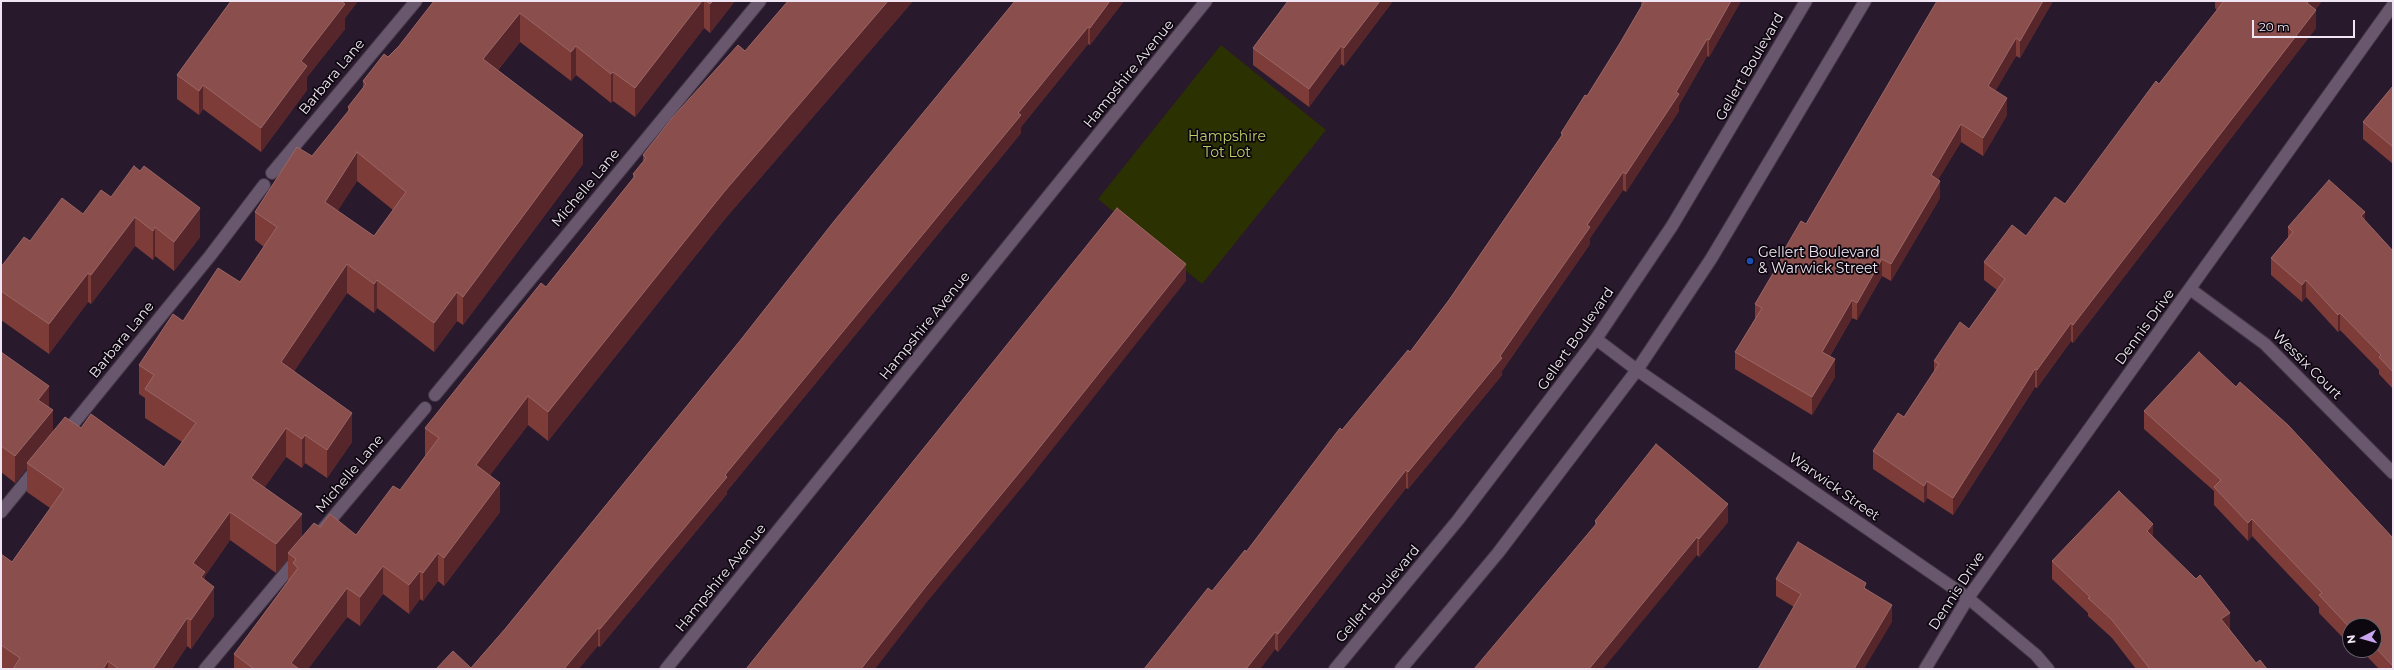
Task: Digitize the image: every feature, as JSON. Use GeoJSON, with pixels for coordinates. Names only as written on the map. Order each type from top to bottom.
{"type":"FeatureCollection","features":[{"type":"Feature","properties":{"kind":"street","name":"Barbara Lane"},"geometry":{"type":"LineString","coordinates":[[272,173],[416,1]]}},
{"type":"Feature","properties":{"kind":"street","name":"Michelle Lane"},"geometry":{"type":"LineString","coordinates":[[435,395],[760,1]]}},
{"type":"Feature","properties":{"kind":"street","name":"Hampshire Avenue"},"geometry":{"type":"LineString","coordinates":[[666,669],[1206,1]]}},
{"type":"Feature","properties":{"kind":"street","name":"Gellert Boulevard"},"geometry":{"type":"LineString","coordinates":[[1335,669],[1458,520],[1596,340],[1680,212],[1806,1]]}},
{"type":"Feature","properties":{"kind":"street"},"geometry":{"type":"LineString","coordinates":[[1402,669],[1503,546],[1637,370],[1711,259],[1866,1]]}},
{"type":"Feature","properties":{"kind":"street","name":"Dennis Drive"},"geometry":{"type":"LineString","coordinates":[[1925,669],[1968,598],[2393,4]]}},
{"type":"Feature","properties":{"kind":"street","name":"Barbara Lane"},"geometry":{"type":"LineString","coordinates":[[56,445],[210,256],[264,185]]}},
{"type":"Feature","properties":{"kind":"street","name":"Wessix Court"},"geometry":{"type":"LineString","coordinates":[[2190,289],[2265,344],[2393,473]]}},
{"type":"Feature","properties":{"kind":"street","name":"Warwick Street"},"geometry":{"type":"LineString","coordinates":[[1596,340],[1637,370],[1968,598],[2036,655],[2048,669]]}},
{"type":"Feature","properties":{"kind":"street","name":"Michelle Lane"},"geometry":{"type":"LineString","coordinates":[[317,535],[425,408]]}},
{"type":"Feature","properties":{"kind":"street"},"geometry":{"type":"LineString","coordinates":[[1,512],[46,457]]}},
{"type":"Feature","properties":{"kind":"street"},"geometry":{"type":"LineString","coordinates":[[205,669],[307,547]]}},
{"type":"Feature","properties":{"kind":"green space","name":"Hampshire Tot Lot"},"geometry":{"type":"Polygon","coordinates":[[[1221,45],[1326,130],[1202,284],[1098,199],[1221,45]]]}},
{"type":"Feature","properties":{"kind":"building"},"geometry":{"type":"Polygon","coordinates":[[[231,1],[341,1],[345,4],[301,61],[307,66],[261,128],[203,85],[199,91],[177,75],[231,1]]]}},
{"type":"Feature","properties":{"kind":"building"},"geometry":{"type":"Polygon","coordinates":[[[434,1],[702,1],[635,88],[613,72],[611,74],[576,46],[571,52],[520,13],[483,59],[583,135],[463,297],[457,292],[434,323],[377,280],[374,284],[347,264],[281,362],[352,413],[327,450],[305,435],[302,439],[286,428],[251,478],[302,514],[276,544],[230,512],[193,563],[205,572],[201,577],[214,587],[191,620],[187,618],[153,669],[119,669],[108,661],[103,669],[13,669],[20,658],[1,645],[1,554],[12,562],[64,489],[27,463],[65,417],[81,428],[91,414],[164,467],[196,423],[145,389],[154,375],[139,365],[173,314],[183,321],[218,268],[240,282],[277,227],[255,212],[297,147],[312,156],[350,109],[348,107],[366,84],[363,81],[384,54],[388,57],[399,46],[434,1]],[[357,152],[325,202],[374,236],[406,192],[357,152]]]}},
{"type":"Feature","properties":{"kind":"building"},"geometry":{"type":"Polygon","coordinates":[[[706,1],[713,1],[710,4],[706,1]]]}},
{"type":"Feature","properties":{"kind":"building"},"geometry":{"type":"Polygon","coordinates":[[[788,1],[888,1],[724,192],[548,412],[528,396],[476,465],[500,483],[444,558],[438,553],[423,573],[420,571],[409,585],[383,566],[360,597],[347,588],[291,663],[299,669],[254,669],[234,654],[298,568],[293,563],[296,559],[288,553],[314,523],[320,527],[330,514],[356,535],[393,486],[400,490],[439,438],[425,428],[541,283],[546,287],[635,176],[633,174],[646,158],[643,155],[672,118],[738,45],[745,51],[788,1]]]}},
{"type":"Feature","properties":{"kind":"building"},"geometry":{"type":"Polygon","coordinates":[[[1015,1],[1110,1],[1090,28],[1088,27],[1018,113],[1021,115],[725,475],[727,477],[600,629],[598,628],[564,669],[436,669],[453,651],[471,668],[505,629],[739,342],[835,220],[1015,1]]]}},
{"type":"Feature","properties":{"kind":"building"},"geometry":{"type":"Polygon","coordinates":[[[1288,1],[1380,1],[1344,48],[1341,46],[1309,89],[1253,48],[1288,1]]]}},
{"type":"Feature","properties":{"kind":"building"},"geometry":{"type":"Polygon","coordinates":[[[1642,1],[1731,1],[1709,40],[1707,39],[1676,92],[1679,94],[1626,174],[1623,172],[1587,225],[1590,227],[1500,356],[1502,358],[1408,472],[1406,470],[1278,634],[1275,632],[1246,669],[1144,669],[1208,588],[1212,591],[1245,550],[1246,552],[1340,428],[1342,430],[1408,350],[1410,352],[1449,300],[1563,134],[1561,133],[1585,95],[1587,96],[1620,43],[1644,2],[1642,1]]]}},
{"type":"Feature","properties":{"kind":"building"},"geometry":{"type":"Polygon","coordinates":[[[1937,1],[2043,1],[2020,41],[2016,38],[1988,86],[2007,98],[1983,138],[1961,124],[1931,175],[1940,181],[1891,264],[1882,259],[1857,303],[1852,300],[1822,352],[1835,359],[1812,397],[1735,352],[1762,308],[1755,304],[1782,258],[1780,257],[1801,221],[1806,224],[1937,1]]]}},
{"type":"Feature","properties":{"kind":"building"},"geometry":{"type":"Polygon","coordinates":[[[2224,1],[2308,1],[2307,3],[2316,10],[2073,325],[2071,323],[2037,370],[2035,369],[1953,498],[1927,481],[1924,486],[1873,451],[1898,413],[1904,417],[1939,364],[1934,361],[1960,322],[1969,329],[2005,279],[1984,262],[2012,225],[2026,236],[2055,197],[2065,204],[2156,81],[2159,84],[2224,1]]]}},
{"type":"Feature","properties":{"kind":"building"},"geometry":{"type":"Polygon","coordinates":[[[2393,86],[2393,147],[2363,122],[2393,86]]]}},
{"type":"Feature","properties":{"kind":"building"},"geometry":{"type":"Polygon","coordinates":[[[134,166],[140,171],[144,166],[200,208],[174,242],[155,227],[153,231],[135,217],[91,275],[88,273],[49,324],[1,291],[1,267],[24,237],[30,241],[62,198],[83,214],[101,190],[111,197],[134,166]]]}},
{"type":"Feature","properties":{"kind":"building"},"geometry":{"type":"Polygon","coordinates":[[[2329,180],[2365,212],[2361,216],[2393,251],[2393,372],[2379,357],[2381,355],[2340,313],[2338,315],[2306,280],[2302,285],[2271,258],[2293,232],[2288,227],[2329,180]]]}},
{"type":"Feature","properties":{"kind":"building"},"geometry":{"type":"Polygon","coordinates":[[[1117,208],[1186,264],[1028,462],[927,585],[861,669],[746,669],[1117,208]]]}},
{"type":"Feature","properties":{"kind":"building"},"geometry":{"type":"Polygon","coordinates":[[[1,352],[49,386],[38,400],[53,410],[15,456],[1,446],[1,352]]]}},
{"type":"Feature","properties":{"kind":"building"},"geometry":{"type":"Polygon","coordinates":[[[2199,352],[2236,387],[2240,382],[2288,425],[2393,538],[2392,665],[2382,654],[2382,618],[2342,618],[2342,619],[2319,595],[2322,593],[2252,519],[2248,523],[2214,487],[2221,480],[2144,411],[2199,352]]]}},
{"type":"Feature","properties":{"kind":"building"},"geometry":{"type":"Polygon","coordinates":[[[1656,444],[1728,504],[1699,539],[1697,537],[1589,669],[1474,669],[1597,523],[1595,521],[1656,444]]]}},
{"type":"Feature","properties":{"kind":"building"},"geometry":{"type":"Polygon","coordinates":[[[2119,491],[2153,524],[2147,531],[2196,579],[2200,575],[2230,613],[2221,619],[2256,663],[2260,660],[2267,669],[2150,669],[2112,620],[2052,561],[2119,491]]]}},
{"type":"Feature","properties":{"kind":"building"},"geometry":{"type":"Polygon","coordinates":[[[1798,542],[1866,583],[1864,588],[1892,605],[1854,669],[1758,669],[1801,594],[1776,579],[1798,542]]]}},
{"type":"Feature","properties":{"kind":"place","name":"Gellert Boulevard & Warwick Street"},"geometry":{"type":"Point","coordinates":[1750,261]}}]}
